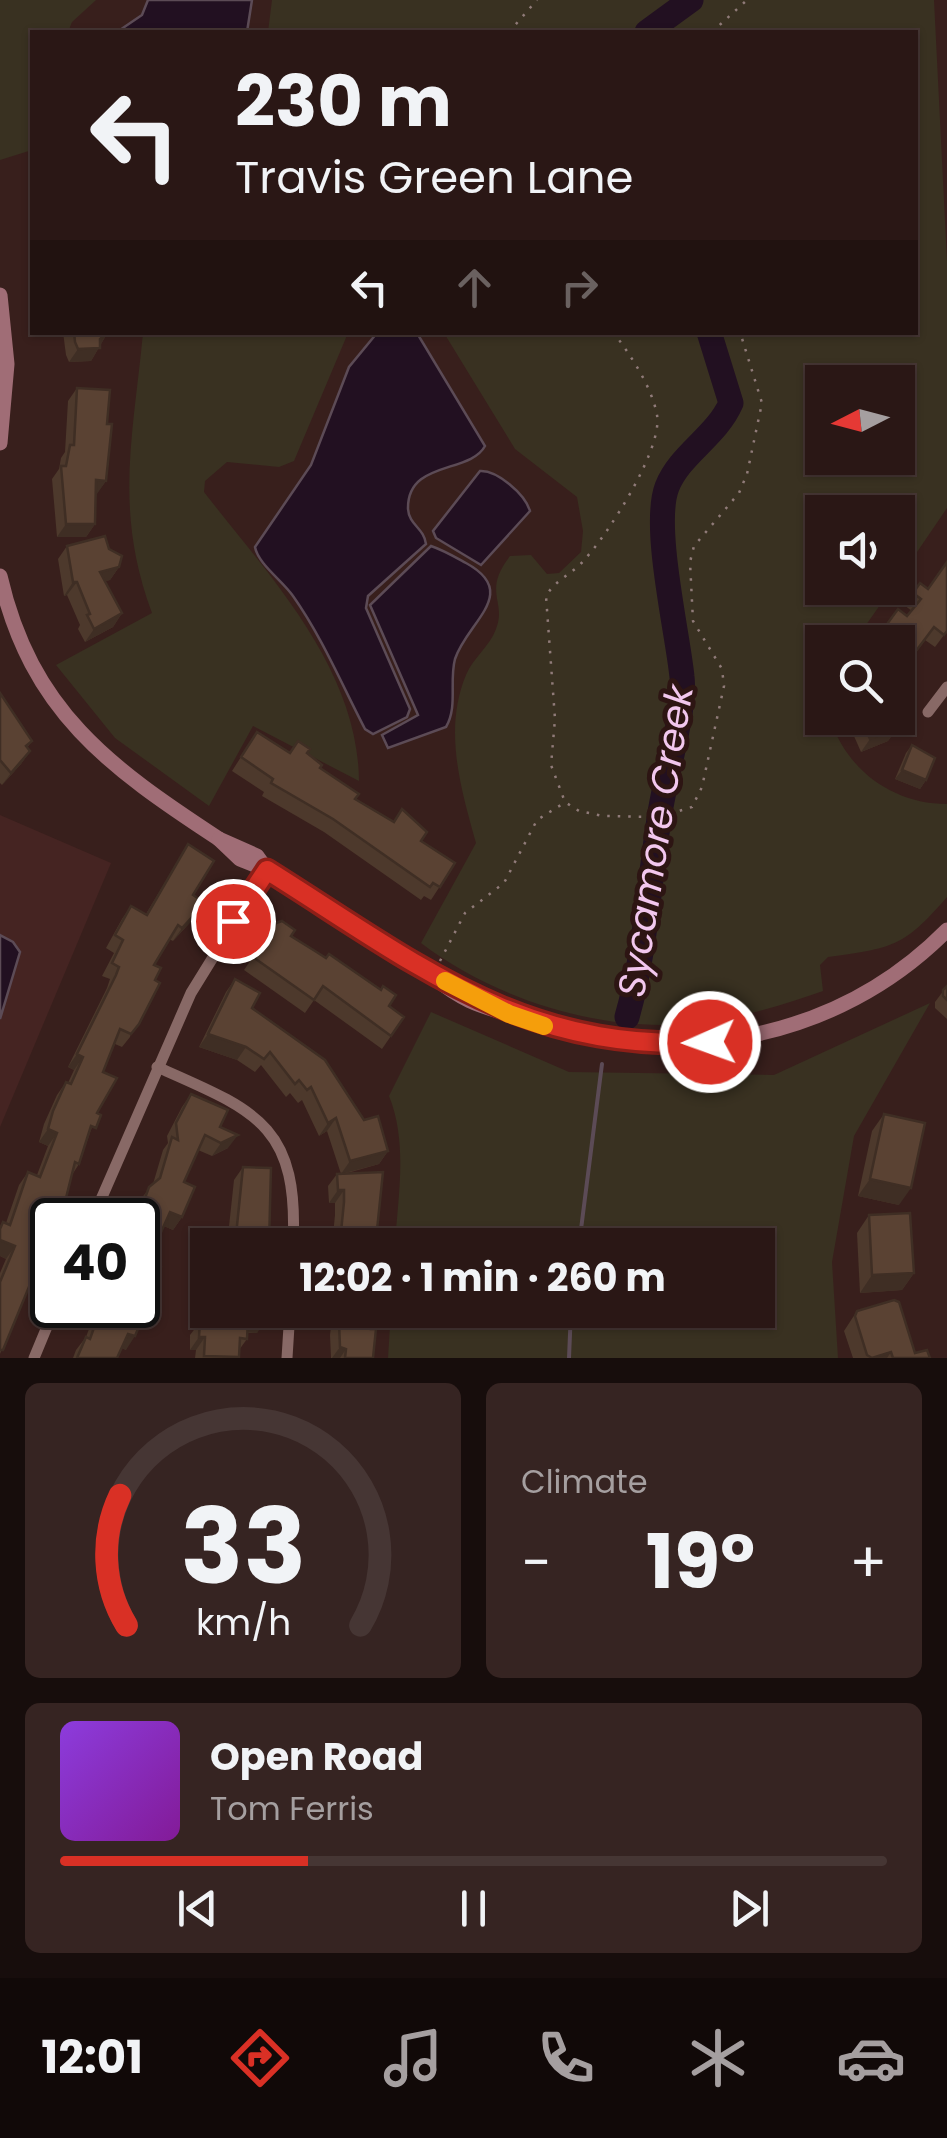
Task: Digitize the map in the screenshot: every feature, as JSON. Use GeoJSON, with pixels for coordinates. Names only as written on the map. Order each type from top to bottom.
{"type":"FeatureCollection","features":[{"type":"Feature","properties":{"kind":"street"},"geometry":{"type":"LineString","coordinates":[[0,295],[7,364],[0,443]]}},
{"type":"Feature","properties":{"kind":"street"},"geometry":{"type":"LineString","coordinates":[[0,576],[25,652],[68,722],[120,772],[219,838],[257,856],[267,870],[509,1014],[566,1032],[619,1042],[688,1044],[743,1038],[804,1022],[860,996],[914,960],[947,930]]}},
{"type":"Feature","properties":{"kind":"street"},"geometry":{"type":"LineString","coordinates":[[928,712],[947,687]]}},
{"type":"Feature","properties":{"kind":"street"},"geometry":{"type":"LineString","coordinates":[[101,1198],[191,993],[267,870]]}},
{"type":"Feature","properties":{"kind":"street"},"geometry":{"type":"LineString","coordinates":[[157,1066],[236,1103],[272,1134],[291,1171],[293,1228]]}},
{"type":"Feature","properties":{"kind":"street"},"geometry":{"type":"LineString","coordinates":[[34,1358],[46,1328]]}},
{"type":"Feature","properties":{"kind":"street"},"geometry":{"type":"LineString","coordinates":[[287,1358],[289,1328]]}},
{"type":"Feature","properties":{"kind":"path"},"geometry":{"type":"LineString","coordinates":[[511,30],[537,0]]}},
{"type":"Feature","properties":{"kind":"path"},"geometry":{"type":"LineString","coordinates":[[714,30],[747,0]]}},
{"type":"Feature","properties":{"kind":"path"},"geometry":{"type":"LineString","coordinates":[[615,335],[649,393],[657,414],[656,431],[626,500],[584,561],[554,582],[546,596],[556,718],[551,765],[554,782],[566,802],[578,811],[603,816],[659,817],[681,814],[692,807],[702,788],[724,686],[722,670],[693,621],[690,562],[708,526],[740,494],[751,456],[762,403],[741,335]]}},
{"type":"Feature","properties":{"kind":"path"},"geometry":{"type":"LineString","coordinates":[[435,969],[465,914],[504,883],[537,820],[566,802]]}},
{"type":"Feature","properties":{"kind":"shaded area"},"geometry":{"type":"Polygon","coordinates":[[[0,0],[96,0],[72,22],[69,30],[30,30],[30,151],[0,160],[0,0]]]}},
{"type":"Feature","properties":{"kind":"shaded area"},"geometry":{"type":"Polygon","coordinates":[[[148,0],[252,0],[247,30],[120,30],[142,15],[148,0]]]}},
{"type":"Feature","properties":{"kind":"shaded area"},"geometry":{"type":"Polygon","coordinates":[[[272,0],[934,0],[947,261],[947,508],[915,555],[915,495],[805,495],[805,605],[880,605],[866,625],[805,625],[805,735],[836,735],[860,768],[890,790],[908,798],[947,804],[947,897],[919,927],[895,943],[828,957],[820,965],[823,991],[726,1019],[675,1025],[636,1024],[598,1019],[522,998],[486,983],[421,943],[476,843],[457,759],[456,717],[466,675],[496,629],[498,579],[510,556],[531,555],[547,574],[559,573],[581,552],[583,531],[577,497],[515,449],[445,335],[918,335],[918,30],[268,30],[272,0]]]}},
{"type":"Feature","properties":{"kind":"shaded area"},"geometry":{"type":"Polygon","coordinates":[[[143,335],[347,335],[294,461],[279,467],[227,462],[205,481],[204,492],[282,591],[327,662],[344,700],[355,740],[359,781],[253,726],[209,806],[115,738],[56,665],[152,613],[133,541],[131,440],[143,335]]]}},
{"type":"Feature","properties":{"kind":"shaded area"},"geometry":{"type":"Polygon","coordinates":[[[375,335],[418,335],[485,446],[467,461],[418,482],[410,493],[408,509],[426,544],[368,596],[366,608],[410,709],[407,717],[373,734],[365,729],[303,612],[255,547],[311,465],[349,367],[375,335]]]}},
{"type":"Feature","properties":{"kind":"shaded area"},"geometry":{"type":"Polygon","coordinates":[[[480,471],[510,484],[530,511],[481,565],[436,538],[433,531],[480,471]]]}},
{"type":"Feature","properties":{"kind":"shaded area"},"geometry":{"type":"Polygon","coordinates":[[[431,546],[482,574],[490,597],[455,659],[452,711],[446,727],[388,748],[382,735],[418,715],[370,605],[431,546]]]}},
{"type":"Feature","properties":{"kind":"shaded area"},"geometry":{"type":"Polygon","coordinates":[[[0,815],[111,863],[0,1127],[0,815]]]}},
{"type":"Feature","properties":{"kind":"shaded area"},"geometry":{"type":"Polygon","coordinates":[[[0,935],[13,942],[20,952],[0,1019],[0,935]]]}},
{"type":"Feature","properties":{"kind":"shaded area"},"geometry":{"type":"Polygon","coordinates":[[[930,1003],[854,1136],[832,1262],[838,1358],[388,1358],[390,1328],[775,1328],[775,1228],[396,1228],[400,1151],[389,1096],[431,1012],[569,1072],[774,1075],[930,1003]]]}},
{"type":"Feature","properties":{"kind":"building"},"geometry":{"type":"Polygon","coordinates":[[[74,335],[105,335],[100,348],[78,349],[74,335]]]}},
{"type":"Feature","properties":{"kind":"building"},"geometry":{"type":"Polygon","coordinates":[[[77,388],[110,390],[107,424],[112,424],[106,481],[96,480],[95,524],[66,524],[61,466],[66,466],[70,445],[74,445],[77,388]]]}},
{"type":"Feature","properties":{"kind":"building"},"geometry":{"type":"Polygon","coordinates":[[[105,536],[109,549],[122,556],[119,567],[100,572],[122,613],[94,629],[77,582],[73,582],[67,546],[105,536]]]}},
{"type":"Feature","properties":{"kind":"building"},"geometry":{"type":"Polygon","coordinates":[[[947,562],[947,631],[944,635],[934,627],[915,652],[915,625],[886,625],[898,609],[907,616],[921,599],[915,594],[920,583],[928,589],[947,562]]]}},
{"type":"Feature","properties":{"kind":"building"},"geometry":{"type":"Polygon","coordinates":[[[0,693],[32,741],[26,746],[30,751],[11,773],[0,760],[0,693]]]}},
{"type":"Feature","properties":{"kind":"building"},"geometry":{"type":"Polygon","coordinates":[[[257,732],[290,753],[298,741],[310,749],[307,753],[322,765],[320,768],[359,794],[355,799],[394,822],[402,809],[427,832],[421,841],[455,863],[440,887],[433,883],[430,887],[333,819],[271,783],[273,779],[241,757],[257,732]]]}},
{"type":"Feature","properties":{"kind":"building"},"geometry":{"type":"Polygon","coordinates":[[[912,745],[935,758],[926,780],[902,770],[912,745]]]}},
{"type":"Feature","properties":{"kind":"building"},"geometry":{"type":"Polygon","coordinates":[[[188,844],[214,861],[193,895],[205,903],[182,928],[178,925],[154,965],[161,968],[155,980],[160,983],[139,1024],[131,1034],[120,1029],[103,1072],[117,1078],[97,1113],[101,1115],[96,1128],[91,1126],[79,1164],[75,1162],[66,1198],[30,1198],[30,1284],[0,1350],[0,1282],[15,1246],[0,1240],[0,1229],[3,1222],[10,1225],[28,1172],[40,1177],[57,1133],[48,1129],[53,1111],[66,1082],[71,1084],[83,1057],[77,1054],[119,967],[112,963],[123,940],[115,935],[131,906],[147,915],[188,844]]]}},
{"type":"Feature","properties":{"kind":"building"},"geometry":{"type":"Polygon","coordinates":[[[282,921],[295,930],[291,936],[396,995],[389,1006],[404,1017],[391,1036],[323,986],[314,1000],[253,957],[276,923],[282,921]]]}},
{"type":"Feature","properties":{"kind":"building"},"geometry":{"type":"Polygon","coordinates":[[[235,979],[260,993],[252,1008],[325,1060],[364,1120],[378,1116],[388,1151],[350,1161],[336,1118],[328,1123],[311,1087],[307,1090],[299,1080],[295,1084],[270,1052],[264,1059],[246,1047],[208,1034],[235,979]]]}},
{"type":"Feature","properties":{"kind":"building"},"geometry":{"type":"Polygon","coordinates":[[[191,1094],[228,1110],[220,1127],[238,1135],[221,1143],[205,1135],[184,1182],[195,1187],[182,1217],[170,1212],[160,1234],[160,1198],[145,1198],[149,1187],[160,1178],[172,1137],[178,1140],[176,1123],[191,1094]]]}},
{"type":"Feature","properties":{"kind":"building"},"geometry":{"type":"Polygon","coordinates":[[[884,1114],[925,1123],[911,1188],[870,1179],[884,1114]]]}},
{"type":"Feature","properties":{"kind":"building"},"geometry":{"type":"Polygon","coordinates":[[[243,1167],[271,1168],[269,1228],[237,1228],[243,1167]]]}},
{"type":"Feature","properties":{"kind":"building"},"geometry":{"type":"Polygon","coordinates":[[[383,1172],[377,1228],[341,1228],[344,1190],[338,1190],[337,1174],[383,1172]]]}},
{"type":"Feature","properties":{"kind":"building"},"geometry":{"type":"Polygon","coordinates":[[[910,1213],[914,1273],[872,1275],[869,1215],[910,1213]]]}},
{"type":"Feature","properties":{"kind":"building"},"geometry":{"type":"Polygon","coordinates":[[[894,1300],[899,1302],[915,1353],[927,1350],[930,1358],[893,1358],[891,1352],[872,1358],[867,1355],[855,1316],[857,1311],[894,1300]]]}},
{"type":"Feature","properties":{"kind":"building"},"geometry":{"type":"Polygon","coordinates":[[[94,1328],[138,1328],[135,1336],[128,1334],[117,1358],[77,1358],[86,1337],[90,1339],[94,1328]]]}},
{"type":"Feature","properties":{"kind":"building"},"geometry":{"type":"Polygon","coordinates":[[[200,1328],[248,1328],[247,1339],[240,1338],[239,1357],[204,1356],[205,1337],[199,1337],[200,1328]]]}},
{"type":"Feature","properties":{"kind":"building"},"geometry":{"type":"Polygon","coordinates":[[[339,1328],[376,1329],[373,1358],[345,1358],[346,1349],[340,1347],[339,1328]]]}},
{"type":"Feature","properties":{"kind":"waterway","name":"Sycamore Creek"},"geometry":{"type":"LineString","coordinates":[[650,30],[691,0]]}},
{"type":"Feature","properties":{"kind":"waterway","name":"Sycamore Creek"},"geometry":{"type":"LineString","coordinates":[[627,1017],[639,966],[682,691],[664,553],[663,505],[673,475],[731,403],[710,335]]}},
{"type":"Feature","properties":{"kind":"waterway","name":"Sycamore Creek"},"geometry":{"type":"LineString","coordinates":[[581,1228],[602,1064]]}},
{"type":"Feature","properties":{"kind":"waterway","name":"Sycamore Creek"},"geometry":{"type":"LineString","coordinates":[[569,1358],[570,1328]]}},
{"type":"Feature","properties":{"kind":"slow traffic"},"geometry":{"type":"LineString","coordinates":[[445,981],[480,995],[509,1014],[544,1026]]}},
{"type":"Feature","properties":{"kind":"route"},"geometry":{"type":"LineString","coordinates":[[233,921],[267,870],[423,972],[480,995],[509,1014],[566,1032],[619,1042],[710,1042]]}}]}
